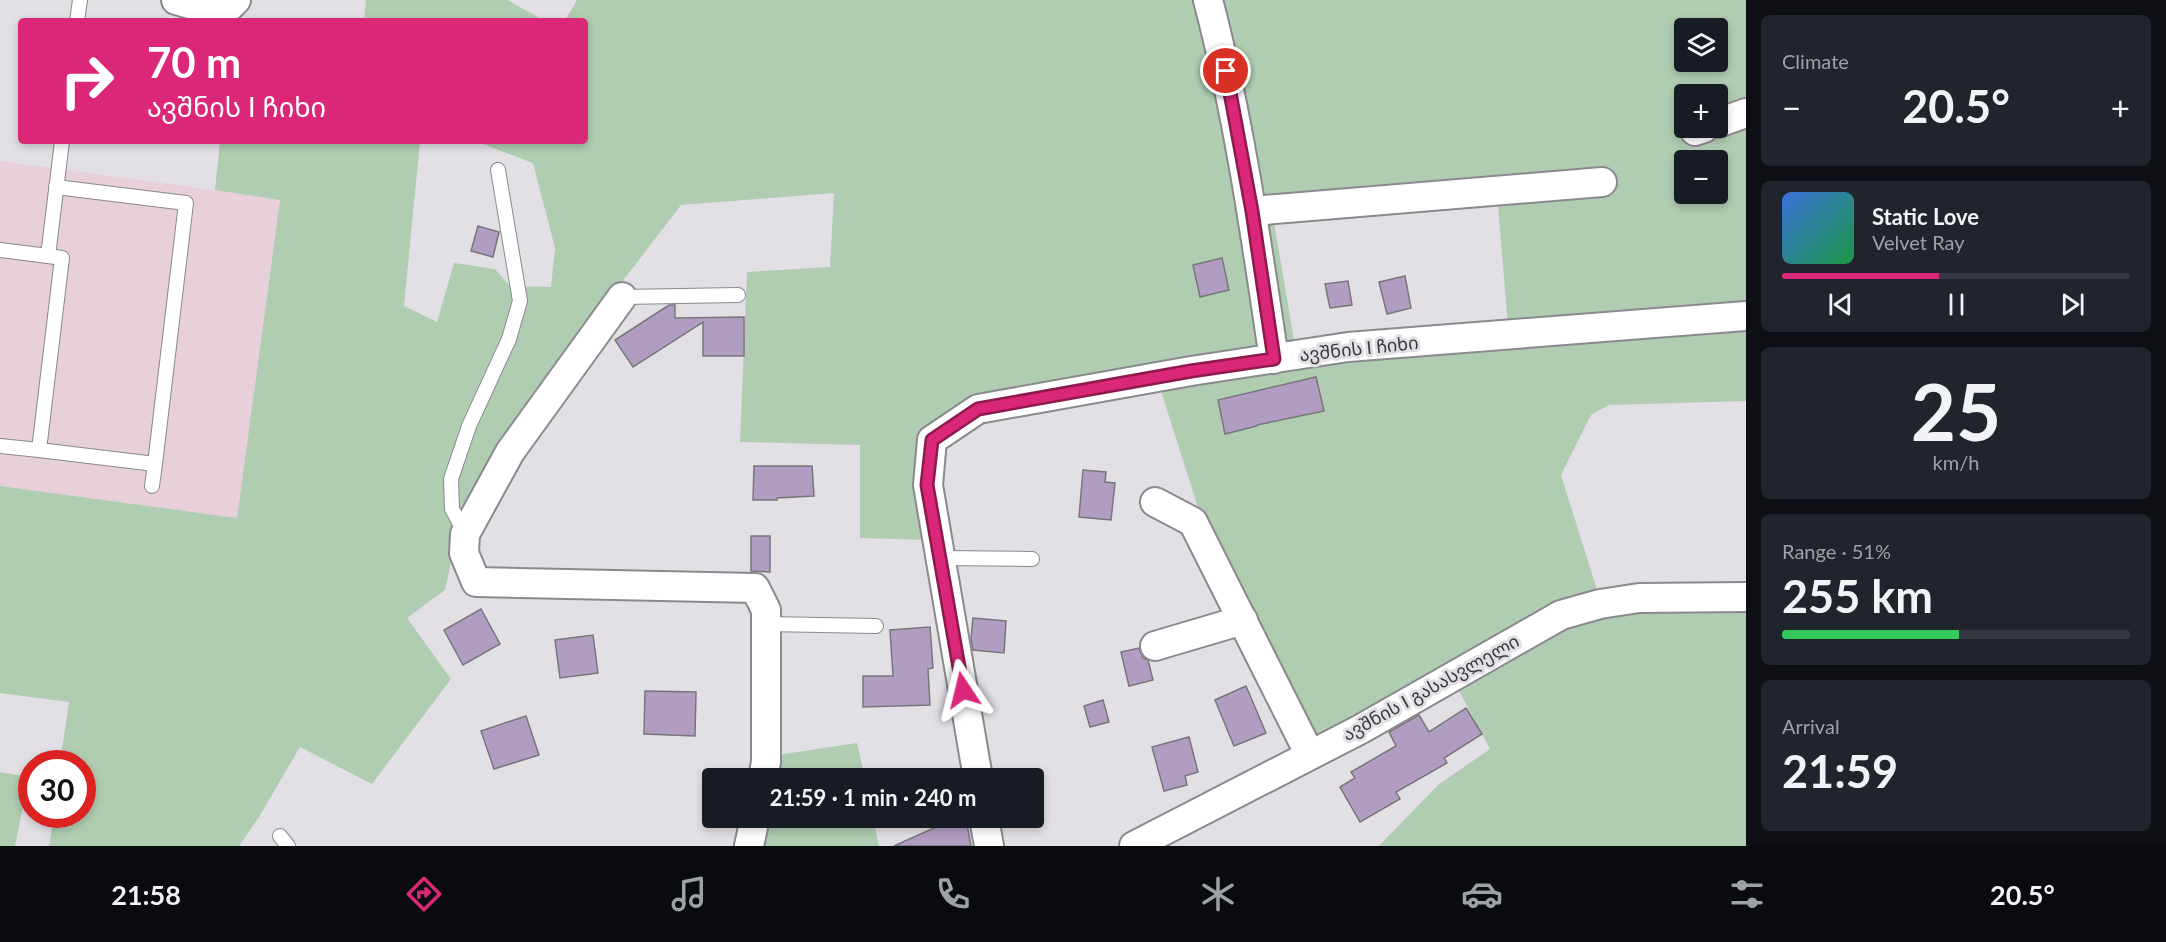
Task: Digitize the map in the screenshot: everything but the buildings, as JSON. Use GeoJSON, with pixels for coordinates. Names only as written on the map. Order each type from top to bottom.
{"type":"FeatureCollection","features":[{"type":"Feature","properties":{"kind":"street"},"geometry":{"type":"LineString","coordinates":[[176,0],[200,7],[230,6],[236,0]]}},
{"type":"Feature","properties":{"kind":"street"},"geometry":{"type":"LineString","coordinates":[[1208,0],[1226,71],[1252,211],[1274,359]]}},
{"type":"Feature","properties":{"kind":"street"},"geometry":{"type":"LineString","coordinates":[[1728,119],[1746,113]]}},
{"type":"Feature","properties":{"kind":"street"},"geometry":{"type":"LineString","coordinates":[[1252,211],[1602,182]]}},
{"type":"Feature","properties":{"kind":"street"},"geometry":{"type":"LineString","coordinates":[[622,297],[510,452],[465,534],[464,553],[476,582],[754,588],[766,610],[765,768]]}},
{"type":"Feature","properties":{"kind":"street","name":"ავშნის I ჩიხი"},"geometry":{"type":"LineString","coordinates":[[976,768],[927,485],[932,440],[978,409],[1191,371],[1348,347],[1746,316]]}},
{"type":"Feature","properties":{"kind":"street"},"geometry":{"type":"LineString","coordinates":[[1155,502],[1193,522],[1310,755]]}},
{"type":"Feature","properties":{"kind":"street","name":"ავშნის I გასასვლელი"},"geometry":{"type":"LineString","coordinates":[[1134,846],[1361,729],[1562,615],[1600,604],[1639,598],[1746,597]]}},
{"type":"Feature","properties":{"kind":"street"},"geometry":{"type":"LineString","coordinates":[[1155,646],[1243,620]]}},
{"type":"Feature","properties":{"kind":"street"},"geometry":{"type":"LineString","coordinates":[[749,846],[753,828]]}},
{"type":"Feature","properties":{"kind":"street"},"geometry":{"type":"LineString","coordinates":[[986,828],[989,846]]}},
{"type":"Feature","properties":{"kind":"lane"},"geometry":{"type":"LineString","coordinates":[[77,18],[80,0]]}},
{"type":"Feature","properties":{"kind":"lane"},"geometry":{"type":"LineString","coordinates":[[48,256],[62,144]]}},
{"type":"Feature","properties":{"kind":"lane"},"geometry":{"type":"LineString","coordinates":[[465,534],[452,509],[451,479],[469,426],[508,339],[520,301],[498,170]]}},
{"type":"Feature","properties":{"kind":"lane"},"geometry":{"type":"LineString","coordinates":[[56,187],[186,203],[152,486]]}},
{"type":"Feature","properties":{"kind":"lane"},"geometry":{"type":"LineString","coordinates":[[0,250],[63,258],[39,450]]}},
{"type":"Feature","properties":{"kind":"lane"},"geometry":{"type":"LineString","coordinates":[[622,297],[738,295]]}},
{"type":"Feature","properties":{"kind":"lane"},"geometry":{"type":"LineString","coordinates":[[0,446],[155,464]]}},
{"type":"Feature","properties":{"kind":"lane"},"geometry":{"type":"LineString","coordinates":[[940,558],[1032,558]]}},
{"type":"Feature","properties":{"kind":"lane"},"geometry":{"type":"LineString","coordinates":[[766,624],[876,626]]}},
{"type":"Feature","properties":{"kind":"shaded area"},"geometry":{"type":"Polygon","coordinates":[[[0,161],[280,199],[237,518],[0,486],[0,161]]]}},
{"type":"Feature","properties":{"kind":"green space"},"geometry":{"type":"Polygon","coordinates":[[[366,0],[507,0],[540,18],[364,18],[366,0]]]}},
{"type":"Feature","properties":{"kind":"green space"},"geometry":{"type":"Polygon","coordinates":[[[577,0],[1746,0],[1746,307],[1508,327],[1496,181],[1271,205],[1295,346],[923,435],[928,540],[860,538],[860,445],[740,442],[747,272],[830,267],[834,193],[681,205],[576,342],[455,544],[445,590],[407,618],[451,679],[372,784],[300,747],[259,817],[239,846],[49,846],[52,828],[96,828],[96,750],[62,750],[69,702],[0,693],[0,486],[237,518],[280,200],[215,190],[220,144],[420,144],[404,306],[437,322],[454,263],[495,269],[510,286],[551,287],[555,248],[533,163],[483,144],[588,144],[588,18],[567,18],[577,0]]]}},
{"type":"Feature","properties":{"kind":"green space"},"geometry":{"type":"Polygon","coordinates":[[[1746,327],[1746,401],[1609,405],[1591,415],[1561,475],[1599,596],[1313,741],[1201,517],[1160,388],[1304,365],[1420,352],[1746,327]]]}},
{"type":"Feature","properties":{"kind":"green space"},"geometry":{"type":"Polygon","coordinates":[[[1746,605],[1746,846],[1379,846],[1438,785],[1490,749],[1458,689],[1558,627],[1591,615],[1746,605]]]}},
{"type":"Feature","properties":{"kind":"green space"},"geometry":{"type":"Polygon","coordinates":[[[857,743],[863,768],[774,768],[777,755],[857,743]]]}},
{"type":"Feature","properties":{"kind":"green space"},"geometry":{"type":"Polygon","coordinates":[[[0,772],[18,775],[19,828],[15,846],[0,846],[0,772]]]}},
{"type":"Feature","properties":{"kind":"green space"},"geometry":{"type":"Polygon","coordinates":[[[763,828],[875,828],[879,846],[760,846],[763,828]]]}},
{"type":"Feature","properties":{"kind":"route"},"geometry":{"type":"LineString","coordinates":[[963,690],[927,485],[932,440],[978,409],[1191,371],[1274,359],[1252,211],[1226,71]]}}]}
